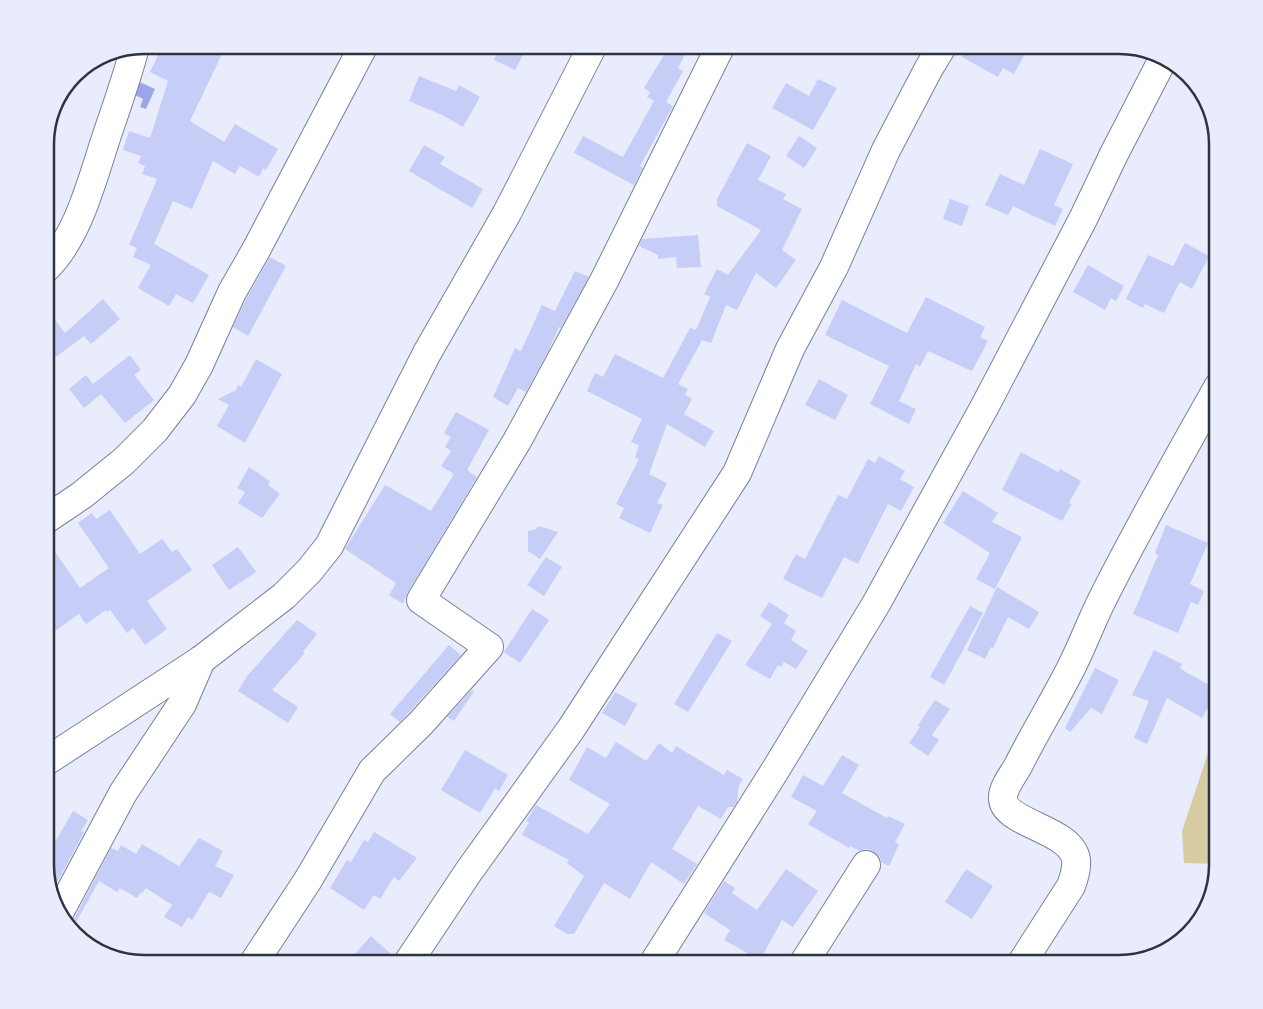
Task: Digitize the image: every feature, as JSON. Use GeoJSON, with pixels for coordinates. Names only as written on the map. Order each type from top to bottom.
{"type":"FeatureCollection","features":[{"type":"Feature","properties":{"kind":"street"},"geometry":{"type":"LineString","coordinates":[[54,258],[66,242],[76,222],[133,54]]}},
{"type":"Feature","properties":{"kind":"street"},"geometry":{"type":"LineString","coordinates":[[54,514],[82,495],[124,461],[155,430],[182,395],[199,365],[212,332],[232,292],[359,54]]}},
{"type":"Feature","properties":{"kind":"street"},"geometry":{"type":"LineString","coordinates":[[54,756],[201,660],[284,596],[309,571],[329,546],[427,353],[507,214],[587,54]]}},
{"type":"Feature","properties":{"kind":"street"},"geometry":{"type":"LineString","coordinates":[[259,955],[308,880],[372,771],[421,723],[489,647],[421,600],[517,441],[600,288],[717,54]]}},
{"type":"Feature","properties":{"kind":"street"},"geometry":{"type":"LineString","coordinates":[[414,955],[469,871],[571,729],[737,473],[790,349],[834,266],[886,150],[938,54]]}},
{"type":"Feature","properties":{"kind":"street"},"geometry":{"type":"LineString","coordinates":[[659,955],[776,769],[876,604],[985,406],[1083,219],[1160,64]]}},
{"type":"Feature","properties":{"kind":"street"},"geometry":{"type":"LineString","coordinates":[[1027,955],[1071,886],[1076,872],[1076,860],[1074,852],[1064,841],[1011,813],[1004,805],[1003,796],[1018,764],[1072,665],[1090,625],[1150,507],[1209,403]]}},
{"type":"Feature","properties":{"kind":"street"},"geometry":{"type":"LineString","coordinates":[[63,905],[123,793],[182,704],[201,660]]}},
{"type":"Feature","properties":{"kind":"street"},"geometry":{"type":"LineString","coordinates":[[809,955],[866,865]]}},
{"type":"Feature","properties":{"kind":"shaded area"},"geometry":{"type":"Polygon","coordinates":[[[1209,750],[1209,864],[1184,863],[1182,831],[1209,750]]]}},
{"type":"Feature","properties":{"kind":"water"},"geometry":{"type":"Polygon","coordinates":[[[135,80],[155,89],[146,109],[140,107],[143,99],[129,92],[135,80]]]}},
{"type":"Feature","properties":{"kind":"building"},"geometry":{"type":"Polygon","coordinates":[[[159,54],[222,54],[190,121],[224,142],[235,124],[278,149],[266,170],[263,168],[259,177],[240,166],[235,174],[213,161],[192,209],[173,201],[154,244],[209,275],[193,303],[176,294],[169,306],[138,288],[151,265],[133,257],[137,248],[129,245],[157,179],[142,174],[145,166],[138,163],[141,156],[123,150],[129,131],[150,138],[168,81],[150,72],[159,54]]]}},
{"type":"Feature","properties":{"kind":"building"},"geometry":{"type":"Polygon","coordinates":[[[497,54],[523,54],[515,70],[494,60],[497,54]]]}},
{"type":"Feature","properties":{"kind":"building"},"geometry":{"type":"Polygon","coordinates":[[[665,54],[685,54],[678,68],[683,71],[666,102],[673,106],[640,166],[643,168],[634,185],[574,153],[583,136],[623,157],[654,101],[647,97],[650,92],[644,88],[665,54]]]}},
{"type":"Feature","properties":{"kind":"building"},"geometry":{"type":"Polygon","coordinates":[[[964,54],[1025,54],[1014,74],[1003,68],[998,77],[962,57],[964,54]]]}},
{"type":"Feature","properties":{"kind":"building"},"geometry":{"type":"Polygon","coordinates":[[[419,76],[456,91],[459,85],[480,97],[463,127],[444,116],[409,101],[419,76]]]}},
{"type":"Feature","properties":{"kind":"building"},"geometry":{"type":"Polygon","coordinates":[[[818,79],[837,88],[813,130],[772,108],[786,83],[809,96],[818,79]]]}},
{"type":"Feature","properties":{"kind":"building"},"geometry":{"type":"Polygon","coordinates":[[[799,136],[817,148],[804,168],[786,156],[799,136]]]}},
{"type":"Feature","properties":{"kind":"building"},"geometry":{"type":"Polygon","coordinates":[[[747,143],[771,156],[758,180],[786,194],[783,199],[802,209],[782,250],[796,260],[776,288],[756,273],[737,310],[726,305],[711,343],[702,340],[678,384],[688,389],[685,395],[692,399],[684,414],[714,431],[705,447],[667,424],[649,474],[667,483],[657,503],[663,505],[650,533],[619,518],[624,508],[616,504],[639,459],[635,458],[639,445],[631,442],[642,419],[587,391],[595,373],[603,377],[615,354],[663,378],[690,328],[696,330],[710,297],[704,294],[717,269],[728,275],[761,230],[717,206],[717,199],[747,143]]]}},
{"type":"Feature","properties":{"kind":"building"},"geometry":{"type":"Polygon","coordinates":[[[424,145],[445,157],[440,164],[483,189],[472,208],[409,171],[424,145]]]}},
{"type":"Feature","properties":{"kind":"building"},"geometry":{"type":"Polygon","coordinates":[[[1040,149],[1073,164],[1054,205],[1063,209],[1055,226],[1013,206],[1008,215],[985,205],[1000,174],[1024,185],[1040,149]]]}},
{"type":"Feature","properties":{"kind":"building"},"geometry":{"type":"Polygon","coordinates":[[[950,199],[969,206],[962,226],[943,219],[950,199]]]}},
{"type":"Feature","properties":{"kind":"building"},"geometry":{"type":"Polygon","coordinates":[[[698,235],[701,267],[677,268],[676,257],[658,259],[658,255],[639,246],[642,239],[698,235]]]}},
{"type":"Feature","properties":{"kind":"building"},"geometry":{"type":"Polygon","coordinates":[[[1185,243],[1209,256],[1192,289],[1180,282],[1164,313],[1145,304],[1143,308],[1126,299],[1148,255],[1173,266],[1185,243]]]}},
{"type":"Feature","properties":{"kind":"building"},"geometry":{"type":"Polygon","coordinates":[[[270,257],[286,266],[248,336],[233,327],[246,299],[270,257]]]}},
{"type":"Feature","properties":{"kind":"building"},"geometry":{"type":"Polygon","coordinates":[[[1088,265],[1124,286],[1116,301],[1111,298],[1105,310],[1073,292],[1088,265]]]}},
{"type":"Feature","properties":{"kind":"building"},"geometry":{"type":"Polygon","coordinates":[[[575,271],[589,277],[561,328],[559,327],[547,354],[526,392],[518,388],[508,406],[493,397],[515,348],[521,351],[542,305],[555,311],[575,271]]]}},
{"type":"Feature","properties":{"kind":"building"},"geometry":{"type":"Polygon","coordinates":[[[926,297],[985,327],[980,337],[988,341],[972,371],[928,351],[920,367],[916,364],[899,401],[916,409],[909,424],[870,404],[889,366],[825,335],[842,300],[907,333],[926,297]]]}},
{"type":"Feature","properties":{"kind":"building"},"geometry":{"type":"Polygon","coordinates":[[[103,299],[120,319],[91,344],[84,336],[54,358],[54,319],[65,333],[103,299]]]}},
{"type":"Feature","properties":{"kind":"building"},"geometry":{"type":"Polygon","coordinates":[[[130,355],[141,370],[134,375],[154,400],[125,423],[101,394],[84,408],[69,389],[86,375],[93,384],[130,355]]]}},
{"type":"Feature","properties":{"kind":"building"},"geometry":{"type":"Polygon","coordinates":[[[256,359],[282,374],[245,443],[217,426],[229,405],[218,399],[236,390],[238,385],[241,387],[256,359]]]}},
{"type":"Feature","properties":{"kind":"building"},"geometry":{"type":"Polygon","coordinates":[[[819,379],[848,395],[835,420],[805,405],[819,379]]]}},
{"type":"Feature","properties":{"kind":"building"},"geometry":{"type":"Polygon","coordinates":[[[456,412],[489,430],[467,470],[477,477],[408,592],[403,604],[389,595],[396,583],[345,549],[385,485],[431,511],[454,474],[441,466],[451,451],[445,447],[451,437],[444,433],[456,412]]]}},
{"type":"Feature","properties":{"kind":"building"},"geometry":{"type":"Polygon","coordinates":[[[1021,452],[1058,472],[1060,469],[1081,481],[1069,503],[1072,504],[1062,521],[1002,490],[1021,452]]]}},
{"type":"Feature","properties":{"kind":"building"},"geometry":{"type":"Polygon","coordinates":[[[879,456],[905,471],[900,479],[914,487],[901,511],[888,504],[858,564],[844,557],[822,598],[783,579],[796,554],[805,559],[838,495],[847,499],[868,459],[875,463],[879,456]]]}},
{"type":"Feature","properties":{"kind":"building"},"geometry":{"type":"Polygon","coordinates":[[[249,467],[270,481],[268,485],[280,494],[262,518],[238,503],[245,492],[237,488],[249,467]]]}},
{"type":"Feature","properties":{"kind":"building"},"geometry":{"type":"Polygon","coordinates":[[[963,491],[998,513],[992,522],[1022,537],[995,589],[976,579],[990,553],[943,523],[963,491]]]}},
{"type":"Feature","properties":{"kind":"building"},"geometry":{"type":"Polygon","coordinates":[[[110,510],[140,554],[162,539],[172,552],[177,549],[192,570],[147,601],[167,629],[145,645],[133,628],[127,633],[110,610],[107,612],[106,610],[86,624],[79,614],[54,632],[54,608],[56,607],[54,604],[54,550],[80,588],[109,568],[78,523],[92,513],[96,519],[110,510]]]}},
{"type":"Feature","properties":{"kind":"building"},"geometry":{"type":"Polygon","coordinates":[[[1166,525],[1208,543],[1190,584],[1204,591],[1198,605],[1191,602],[1178,633],[1133,614],[1158,555],[1155,553],[1166,525]]]}},
{"type":"Feature","properties":{"kind":"building"},"geometry":{"type":"Polygon","coordinates":[[[539,526],[558,532],[540,559],[528,551],[528,531],[539,526]]]}},
{"type":"Feature","properties":{"kind":"building"},"geometry":{"type":"Polygon","coordinates":[[[238,547],[256,572],[229,590],[212,565],[238,547]]]}},
{"type":"Feature","properties":{"kind":"building"},"geometry":{"type":"Polygon","coordinates":[[[546,557],[562,567],[544,596],[527,585],[546,557]]]}},
{"type":"Feature","properties":{"kind":"building"},"geometry":{"type":"Polygon","coordinates":[[[997,587],[1039,612],[1029,629],[1008,617],[993,648],[991,647],[985,659],[967,650],[997,587]]]}},
{"type":"Feature","properties":{"kind":"building"},"geometry":{"type":"Polygon","coordinates":[[[769,602],[789,615],[784,623],[796,631],[791,640],[808,651],[796,669],[784,662],[781,667],[778,665],[770,679],[745,665],[772,624],[760,616],[769,602]]]}},
{"type":"Feature","properties":{"kind":"building"},"geometry":{"type":"Polygon","coordinates":[[[970,606],[983,613],[944,685],[930,677],[970,606]]]}},
{"type":"Feature","properties":{"kind":"building"},"geometry":{"type":"Polygon","coordinates":[[[532,609],[549,620],[520,663],[504,652],[532,609]]]}},
{"type":"Feature","properties":{"kind":"building"},"geometry":{"type":"Polygon","coordinates":[[[297,620],[317,634],[303,652],[305,653],[272,690],[298,707],[288,723],[238,691],[247,676],[297,620]]]}},
{"type":"Feature","properties":{"kind":"building"},"geometry":{"type":"Polygon","coordinates":[[[717,633],[732,641],[688,712],[674,704],[717,633]]]}},
{"type":"Feature","properties":{"kind":"building"},"geometry":{"type":"Polygon","coordinates":[[[449,645],[461,655],[400,722],[390,714],[449,645]]]}},
{"type":"Feature","properties":{"kind":"building"},"geometry":{"type":"Polygon","coordinates":[[[1154,650],[1182,664],[1180,668],[1209,685],[1209,706],[1202,718],[1167,698],[1147,744],[1134,738],[1149,701],[1132,695],[1154,650]]]}},
{"type":"Feature","properties":{"kind":"building"},"geometry":{"type":"Polygon","coordinates":[[[1095,668],[1119,680],[1102,714],[1091,708],[1070,732],[1065,728],[1095,668]]]}},
{"type":"Feature","properties":{"kind":"building"},"geometry":{"type":"Polygon","coordinates":[[[472,690],[474,691],[454,721],[447,717],[472,690]]]}},
{"type":"Feature","properties":{"kind":"building"},"geometry":{"type":"Polygon","coordinates":[[[615,692],[637,704],[625,726],[602,713],[615,692]]]}},
{"type":"Feature","properties":{"kind":"building"},"geometry":{"type":"Polygon","coordinates":[[[935,700],[950,709],[932,735],[939,740],[928,756],[909,743],[920,727],[918,725],[935,700]]]}},
{"type":"Feature","properties":{"kind":"building"},"geometry":{"type":"Polygon","coordinates":[[[616,742],[646,761],[659,743],[672,753],[676,746],[724,775],[727,770],[743,779],[739,785],[737,802],[734,807],[728,807],[721,819],[698,806],[672,849],[697,864],[684,884],[651,862],[630,899],[604,883],[574,934],[567,934],[554,926],[584,876],[567,863],[569,860],[522,835],[529,822],[526,821],[536,805],[588,834],[610,804],[569,780],[587,747],[606,758],[616,742]]]}},
{"type":"Feature","properties":{"kind":"building"},"geometry":{"type":"Polygon","coordinates":[[[465,750],[508,775],[499,791],[495,788],[480,813],[441,790],[465,750]]]}},
{"type":"Feature","properties":{"kind":"building"},"geometry":{"type":"Polygon","coordinates":[[[842,755],[859,765],[842,793],[887,818],[888,816],[905,824],[895,842],[899,844],[889,866],[881,862],[880,857],[874,852],[867,849],[860,851],[850,846],[849,848],[808,824],[817,811],[791,797],[803,775],[823,786],[842,755]]]}},
{"type":"Feature","properties":{"kind":"building"},"geometry":{"type":"Polygon","coordinates":[[[73,811],[88,820],[81,831],[84,832],[56,885],[54,871],[54,844],[73,811]]]}},
{"type":"Feature","properties":{"kind":"building"},"geometry":{"type":"Polygon","coordinates":[[[374,832],[417,858],[399,881],[394,877],[380,899],[374,895],[364,910],[330,888],[347,860],[351,862],[364,840],[368,842],[374,832]]]}},
{"type":"Feature","properties":{"kind":"building"},"geometry":{"type":"Polygon","coordinates":[[[199,838],[223,851],[215,866],[234,875],[221,898],[209,892],[192,920],[188,917],[182,927],[164,917],[172,905],[146,888],[137,898],[120,888],[117,892],[99,881],[76,922],[73,921],[111,848],[118,851],[121,845],[136,854],[142,844],[179,866],[199,838]]]}},
{"type":"Feature","properties":{"kind":"building"},"geometry":{"type":"Polygon","coordinates":[[[786,869],[818,891],[793,927],[782,920],[763,955],[751,955],[724,940],[730,930],[704,913],[724,881],[735,888],[732,893],[757,910],[786,869]]]}},
{"type":"Feature","properties":{"kind":"building"},"geometry":{"type":"Polygon","coordinates":[[[966,869],[993,886],[972,919],[945,902],[966,869]]]}},
{"type":"Feature","properties":{"kind":"building"},"geometry":{"type":"Polygon","coordinates":[[[371,936],[391,954],[390,955],[354,955],[371,936]]]}}]}
